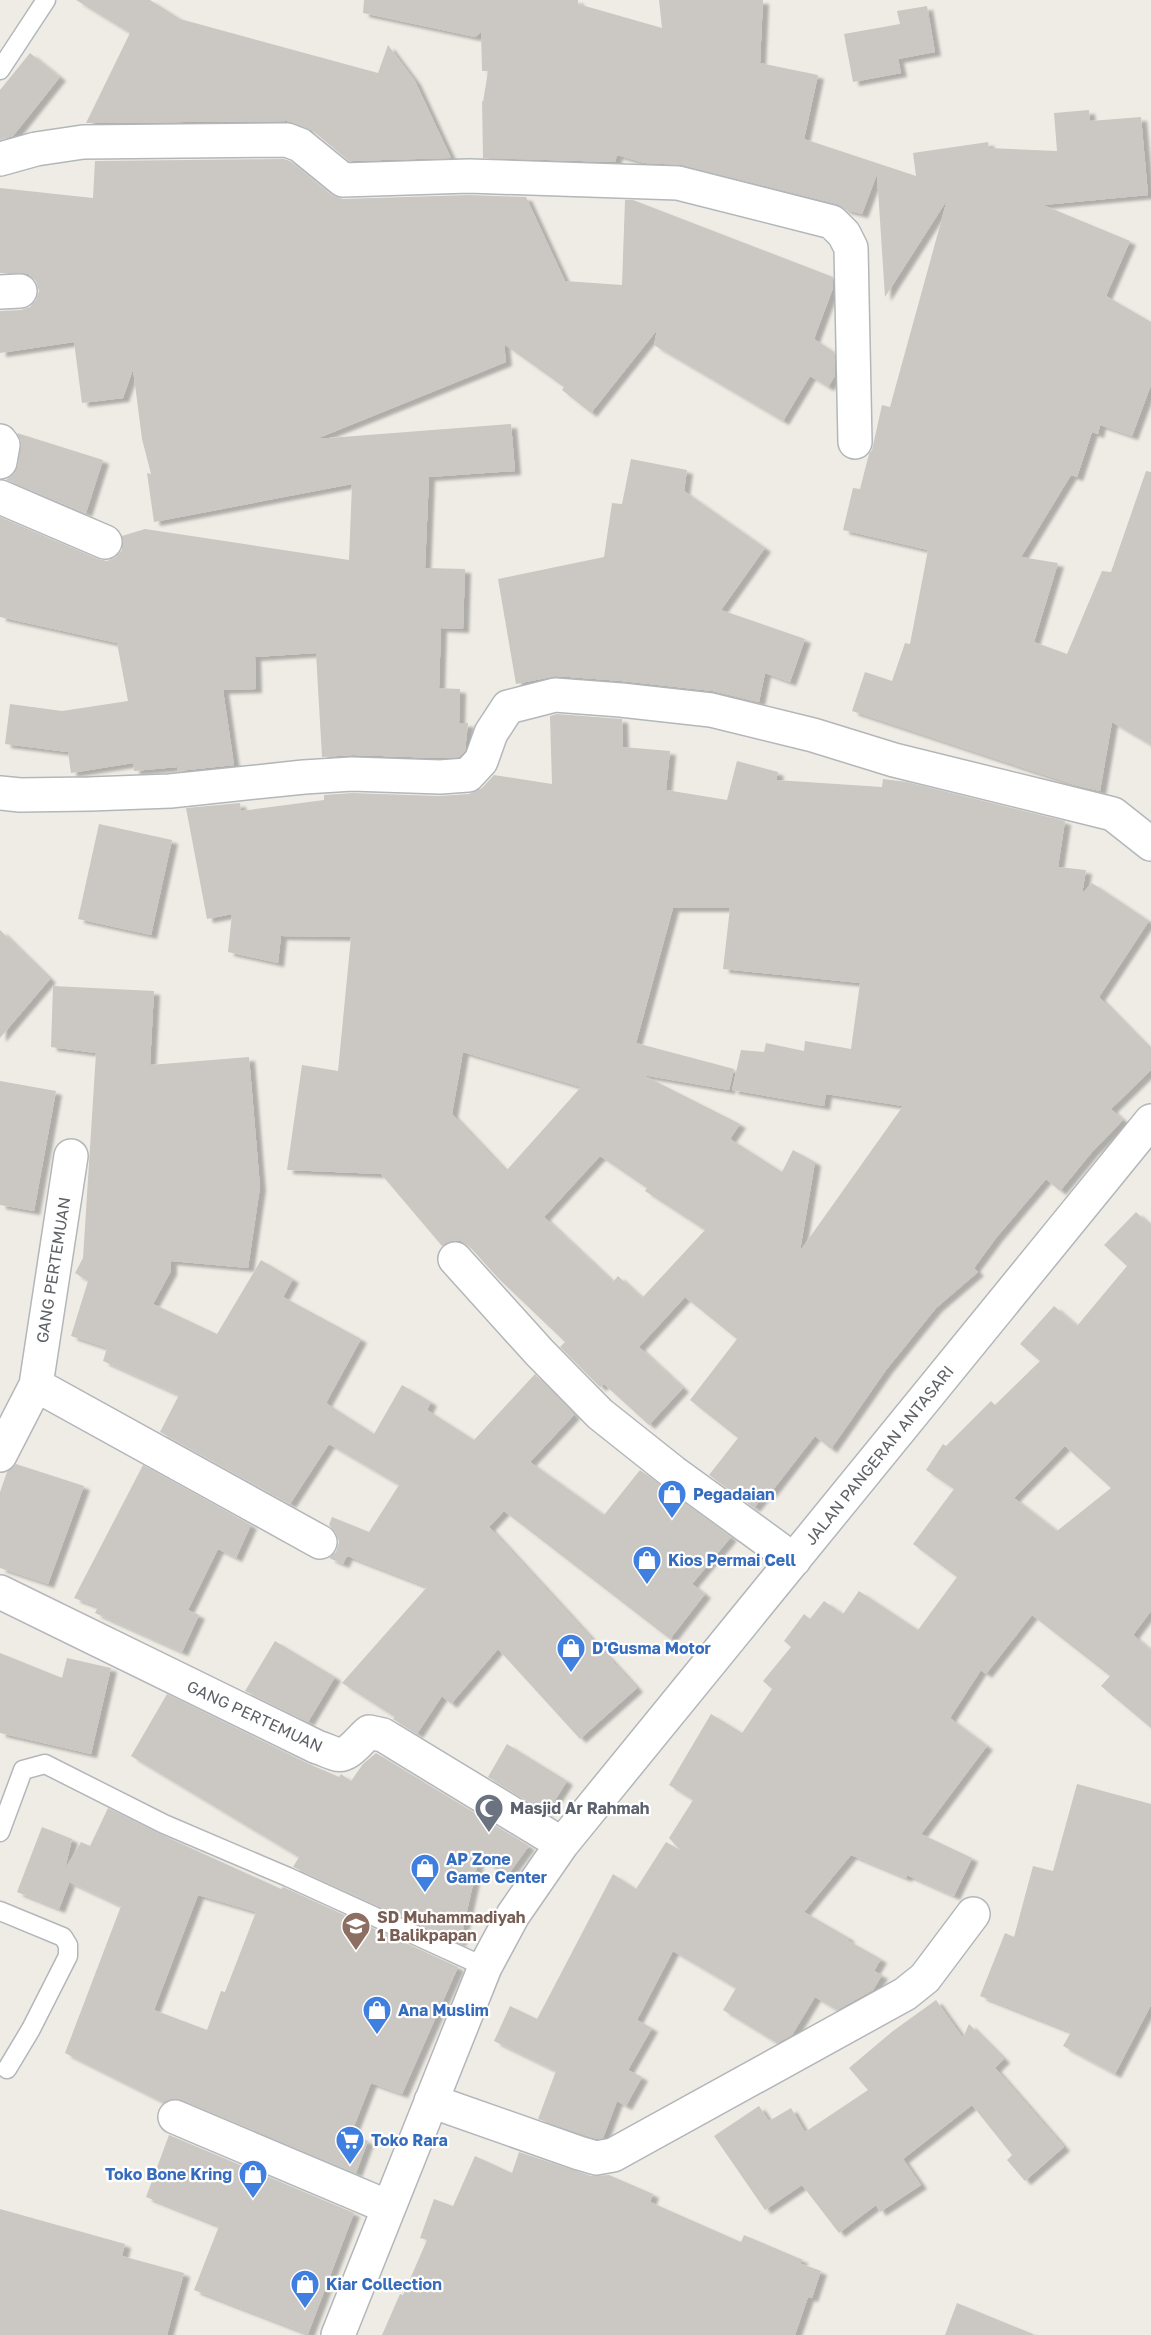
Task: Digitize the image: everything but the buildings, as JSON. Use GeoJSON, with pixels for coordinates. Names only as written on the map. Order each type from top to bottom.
{"type":"FeatureCollection","features":[{"type":"Feature","properties":{"kind":"street"},"geometry":{"type":"LineString","coordinates":[[0,159],[36,149],[83,142],[287,140],[300,145],[344,180],[469,176],[678,183],[832,222],[844,234],[851,248],[855,442]]}},
{"type":"Feature","properties":{"kind":"street"},"geometry":{"type":"LineString","coordinates":[[0,441],[3,445],[0,462]]}},
{"type":"Feature","properties":{"kind":"street"},"geometry":{"type":"LineString","coordinates":[[0,498],[105,542]]}},
{"type":"Feature","properties":{"kind":"street"},"geometry":{"type":"LineString","coordinates":[[0,793],[90,794],[170,791],[352,774],[440,777],[468,775],[481,760],[491,733],[508,707],[555,695],[711,710],[894,760],[1113,814],[1151,844]]}},
{"type":"Feature","properties":{"kind":"street","name":"JALAN PANGERAN ANTASARI"},"geometry":{"type":"LineString","coordinates":[[338,2335],[485,1967],[513,1915],[562,1844],[1151,1121]]}},
{"type":"Feature","properties":{"kind":"street","name":"GANG PERTEMUAN"},"geometry":{"type":"LineString","coordinates":[[0,1455],[36,1385],[71,1156]]}},
{"type":"Feature","properties":{"kind":"street"},"geometry":{"type":"LineString","coordinates":[[455,1259],[540,1353],[600,1414],[673,1472],[794,1560]]}},
{"type":"Feature","properties":{"kind":"street"},"geometry":{"type":"LineString","coordinates":[[36,1385],[320,1542]]}},
{"type":"Feature","properties":{"kind":"street","name":"GANG PERTEMUAN"},"geometry":{"type":"LineString","coordinates":[[0,1592],[316,1747],[338,1755],[343,1754],[369,1732],[383,1735],[562,1844]]}},
{"type":"Feature","properties":{"kind":"street"},"geometry":{"type":"LineString","coordinates":[[431,2101],[587,2156],[596,2158],[613,2155],[905,1994],[925,1978],[973,1914]]}},
{"type":"Feature","properties":{"kind":"street"},"geometry":{"type":"LineString","coordinates":[[175,2118],[388,2207]]}},
{"type":"Feature","properties":{"kind":"lane"},"geometry":{"type":"LineString","coordinates":[[0,70],[46,0]]}},
{"type":"Feature","properties":{"kind":"lane"},"geometry":{"type":"LineString","coordinates":[[0,1832],[23,1770],[45,1764],[164,1824],[288,1877],[485,1967]]}},
{"type":"Feature","properties":{"kind":"lane"},"geometry":{"type":"LineString","coordinates":[[0,1911],[63,1937],[68,1945],[68,1956],[31,2030],[7,2069]]}},
{"type":"Feature","properties":{"kind":"place","name":"Pegadaian"},"geometry":{"type":"Point","coordinates":[672,1520]}},
{"type":"Feature","properties":{"kind":"place","name":"Kios Permai Cell"},"geometry":{"type":"Point","coordinates":[647,1586]}},
{"type":"Feature","properties":{"kind":"place","name":"D'Gusma Motor"},"geometry":{"type":"Point","coordinates":[571,1674]}},
{"type":"Feature","properties":{"kind":"place","name":"Masjid Ar Rahmah"},"geometry":{"type":"Point","coordinates":[489,1834]}},
{"type":"Feature","properties":{"kind":"place","name":"AP Zone Game Center"},"geometry":{"type":"Point","coordinates":[425,1894]}},
{"type":"Feature","properties":{"kind":"place","name":"SD Muhammadiyah 1 Balikpapan"},"geometry":{"type":"Point","coordinates":[356,1952]}},
{"type":"Feature","properties":{"kind":"place","name":"Ana Muslim"},"geometry":{"type":"Point","coordinates":[377,2036]}},
{"type":"Feature","properties":{"kind":"place","name":"Toko Rara"},"geometry":{"type":"Point","coordinates":[350,2166]}},
{"type":"Feature","properties":{"kind":"place","name":"Toko Bone Kring"},"geometry":{"type":"Point","coordinates":[253,2200]}},
{"type":"Feature","properties":{"kind":"place","name":"Kiar Collection"},"geometry":{"type":"Point","coordinates":[305,2310]}}]}
